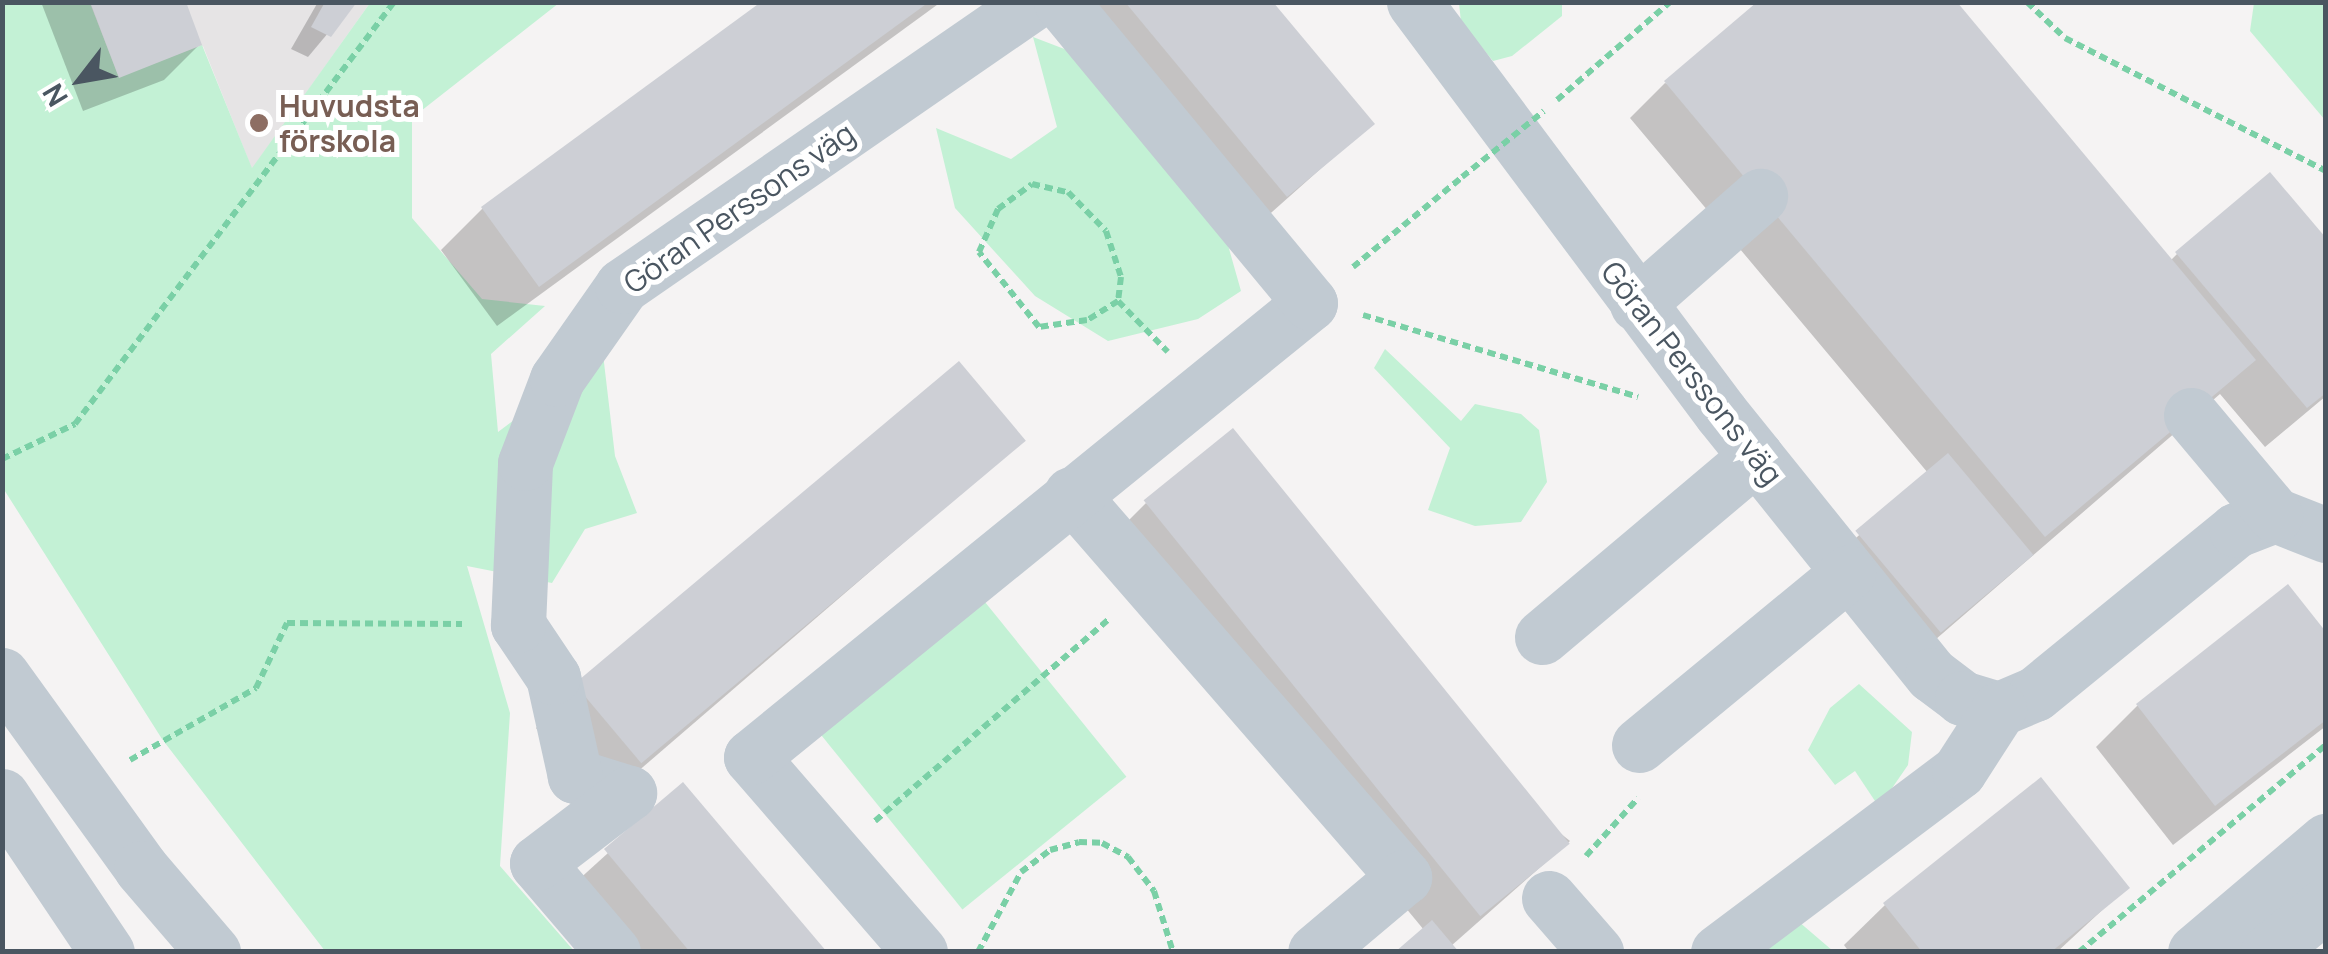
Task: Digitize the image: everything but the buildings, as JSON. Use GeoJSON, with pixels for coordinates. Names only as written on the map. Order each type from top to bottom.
{"type":"FeatureCollection","features":[{"type":"Feature","properties":{"kind":"street","name":"Göran Perssons väg"},"geometry":{"type":"LineString","coordinates":[[518,625],[525,463],[557,379],[622,286],[1033,2]]}},
{"type":"Feature","properties":{"kind":"street"},"geometry":{"type":"LineString","coordinates":[[920,952],[751,757],[1320,294],[1061,2]]}},
{"type":"Feature","properties":{"kind":"street","name":"Göran Perssons väg"},"geometry":{"type":"LineString","coordinates":[[1414,2],[1637,304],[1932,675],[1962,698],[2000,709]]}},
{"type":"Feature","properties":{"kind":"street"},"geometry":{"type":"LineString","coordinates":[[1637,304],[1760,196]]}},
{"type":"Feature","properties":{"kind":"street"},"geometry":{"type":"LineString","coordinates":[[2190,415],[2275,515],[2326,535]]}},
{"type":"Feature","properties":{"kind":"street"},"geometry":{"type":"LineString","coordinates":[[1542,637],[1756,457]]}},
{"type":"Feature","properties":{"kind":"street"},"geometry":{"type":"LineString","coordinates":[[1072,494],[1147,586],[1404,877],[1315,952]]}},
{"type":"Feature","properties":{"kind":"street"},"geometry":{"type":"LineString","coordinates":[[1718,952],[1958,772],[2000,709],[2035,694],[2236,530],[2275,515]]}},
{"type":"Feature","properties":{"kind":"street"},"geometry":{"type":"LineString","coordinates":[[1640,745],[1848,573]]}},
{"type":"Feature","properties":{"kind":"street"},"geometry":{"type":"LineString","coordinates":[[518,625],[553,677],[575,776],[629,793],[537,863],[613,952]]}},
{"type":"Feature","properties":{"kind":"street"},"geometry":{"type":"LineString","coordinates":[[2,675],[141,868],[214,952]]}},
{"type":"Feature","properties":{"kind":"street"},"geometry":{"type":"LineString","coordinates":[[2,796],[106,952]]}},
{"type":"Feature","properties":{"kind":"street"},"geometry":{"type":"LineString","coordinates":[[2194,952],[2326,840]]}},
{"type":"Feature","properties":{"kind":"street"},"geometry":{"type":"LineString","coordinates":[[1549,898],[1596,952]]}},
{"type":"Feature","properties":{"kind":"street"},"geometry":{"type":"LineString","coordinates":[[2268,952],[2326,904]]}},
{"type":"Feature","properties":{"kind":"path"},"geometry":{"type":"LineString","coordinates":[[2,459],[75,424],[394,2]]}},
{"type":"Feature","properties":{"kind":"path"},"geometry":{"type":"LineString","coordinates":[[1652,400],[1358,314],[1320,294],[1670,2]]}},
{"type":"Feature","properties":{"kind":"path"},"geometry":{"type":"LineString","coordinates":[[2027,2],[2065,38],[2326,170]]}},
{"type":"Feature","properties":{"kind":"path"},"geometry":{"type":"LineString","coordinates":[[1032,184],[1068,192],[1106,231],[1121,278],[1118,301],[1087,320],[1040,326],[979,252],[998,209],[1032,184]]}},
{"type":"Feature","properties":{"kind":"path"},"geometry":{"type":"LineString","coordinates":[[1118,301],[1203,388]]}},
{"type":"Feature","properties":{"kind":"path"},"geometry":{"type":"LineString","coordinates":[[837,855],[1147,586]]}},
{"type":"Feature","properties":{"kind":"path"},"geometry":{"type":"LineString","coordinates":[[137,756],[256,688],[287,623],[518,625]]}},
{"type":"Feature","properties":{"kind":"path"},"geometry":{"type":"LineString","coordinates":[[1549,898],[1652,783],[1640,745]]}},
{"type":"Feature","properties":{"kind":"path"},"geometry":{"type":"LineString","coordinates":[[2078,952],[2326,745]]}},
{"type":"Feature","properties":{"kind":"path"},"geometry":{"type":"LineString","coordinates":[[978,952],[1021,872],[1050,850],[1079,842],[1102,844],[1128,857],[1154,891],[1173,952]]}},
{"type":"Feature","properties":{"kind":"shaded area","name":"Huvudsta förskola"},"geometry":{"type":"Polygon","coordinates":[[[90,3],[370,3],[252,169],[203,46],[119,78],[90,3]]]}},
{"type":"Feature","properties":{"kind":"green space"},"geometry":{"type":"Polygon","coordinates":[[[2,3],[90,3],[119,77],[202,45],[252,168],[370,3],[559,3],[412,118],[412,218],[482,299],[545,306],[491,354],[498,432],[603,354],[615,456],[637,513],[585,529],[552,583],[467,566],[510,713],[500,866],[574,951],[325,951],[162,739],[3,488],[2,3]]]}},
{"type":"Feature","properties":{"kind":"green space"},"geometry":{"type":"Polygon","coordinates":[[[1459,3],[1562,3],[1562,16],[1512,56],[1493,61],[1461,22],[1459,3]]]}},
{"type":"Feature","properties":{"kind":"green space"},"geometry":{"type":"Polygon","coordinates":[[[2254,3],[2325,3],[2325,120],[2250,31],[2254,3]]]}},
{"type":"Feature","properties":{"kind":"green space"},"geometry":{"type":"Polygon","coordinates":[[[1033,37],[1067,50],[1224,231],[1241,291],[1198,319],[1108,341],[1035,296],[955,208],[936,128],[1011,159],[1057,127],[1033,37]]]}},
{"type":"Feature","properties":{"kind":"green space"},"geometry":{"type":"Polygon","coordinates":[[[1385,349],[1461,421],[1475,404],[1521,414],[1539,430],[1547,482],[1521,522],[1475,526],[1428,510],[1450,448],[1374,368],[1385,349]]]}},
{"type":"Feature","properties":{"kind":"green space"},"geometry":{"type":"Polygon","coordinates":[[[976,591],[1126,777],[962,910],[812,724],[976,591]]]}},
{"type":"Feature","properties":{"kind":"green space"},"geometry":{"type":"Polygon","coordinates":[[[1859,684],[1912,732],[1908,765],[1879,807],[1855,771],[1835,785],[1808,750],[1830,708],[1859,684]]]}},
{"type":"Feature","properties":{"kind":"green space"},"geometry":{"type":"Polygon","coordinates":[[[1798,921],[1833,951],[1758,952],[1798,921]]]}},
{"type":"Feature","properties":{"kind":"place","name":"Huvudsta förskola"},"geometry":{"type":"Point","coordinates":[259,123]}}]}
